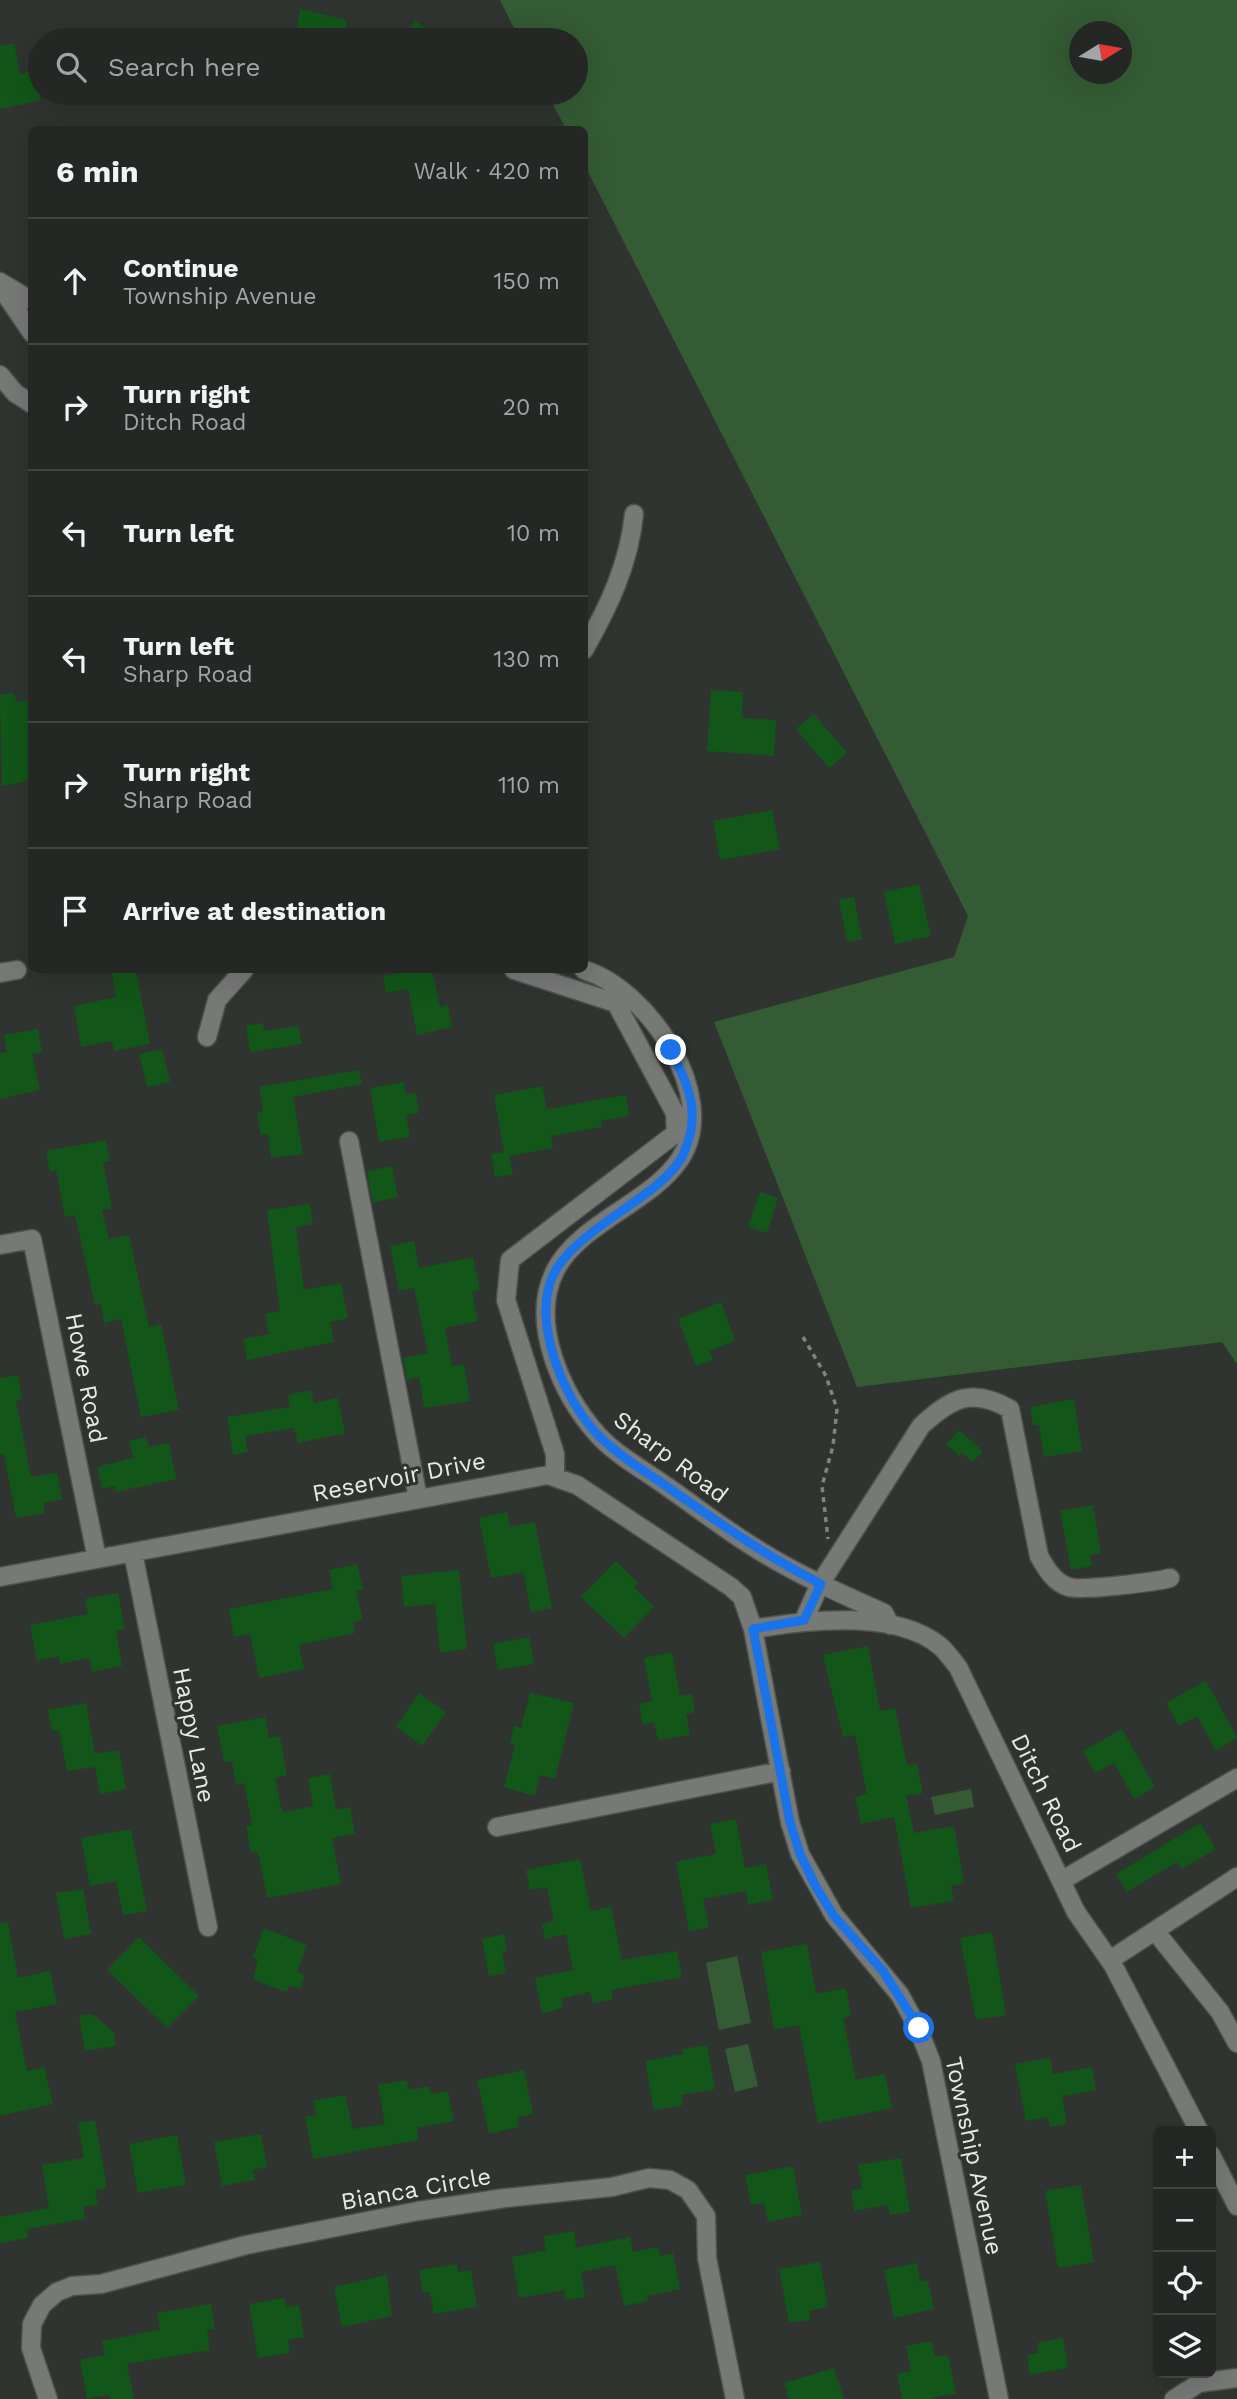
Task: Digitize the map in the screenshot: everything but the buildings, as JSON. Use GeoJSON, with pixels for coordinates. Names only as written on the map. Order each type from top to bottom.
{"type":"FeatureCollection","features":[{"type":"Feature","properties":{"kind":"street"},"geometry":{"type":"LineString","coordinates":[[0,284],[28,299]]}},
{"type":"Feature","properties":{"kind":"street"},"geometry":{"type":"LineString","coordinates":[[0,284],[28,327]]}},
{"type":"Feature","properties":{"kind":"street"},"geometry":{"type":"LineString","coordinates":[[0,375],[15,393],[28,401]]}},
{"type":"Feature","properties":{"kind":"street"},"geometry":{"type":"LineString","coordinates":[[588,643],[614,597],[631,539],[634,514]]}},
{"type":"Feature","properties":{"kind":"street","name":"Sharp Road"},"geometry":{"type":"LineString","coordinates":[[588,971],[601,975],[639,1004],[671,1050],[693,1096],[693,1121],[682,1156],[670,1173],[575,1246],[556,1269],[547,1294],[544,1318],[567,1389],[586,1420],[610,1445],[753,1547],[821,1584],[884,1613],[890,1625]]}},
{"type":"Feature","properties":{"kind":"street"},"geometry":{"type":"LineString","coordinates":[[208,1037],[217,1000],[241,973]]}},
{"type":"Feature","properties":{"kind":"street"},"geometry":{"type":"LineString","coordinates":[[523,973],[616,1003],[675,1113],[676,1133],[510,1259],[506,1300],[555,1454],[555,1476]]}},
{"type":"Feature","properties":{"kind":"street"},"geometry":{"type":"LineString","coordinates":[[349,1141],[418,1498]]}},
{"type":"Feature","properties":{"kind":"street","name":"Howe Road"},"geometry":{"type":"LineString","coordinates":[[0,1245],[32,1239],[97,1559]]}},
{"type":"Feature","properties":{"kind":"street"},"geometry":{"type":"LineString","coordinates":[[804,1620],[821,1584],[921,1426],[944,1405],[971,1397],[990,1398],[1010,1409],[1039,1556],[1051,1576],[1070,1588],[1156,1582],[1170,1578]]}},
{"type":"Feature","properties":{"kind":"street","name":"Reservoir Drive"},"geometry":{"type":"LineString","coordinates":[[0,1577],[532,1476],[555,1476],[577,1485],[731,1587],[745,1603],[753,1629]]}},
{"type":"Feature","properties":{"kind":"street","name":"Happy Lane"},"geometry":{"type":"LineString","coordinates":[[133,1553],[208,1927]]}},
{"type":"Feature","properties":{"kind":"street","name":"Ditch Road"},"geometry":{"type":"LineString","coordinates":[[753,1629],[804,1620],[890,1625],[939,1646],[958,1667],[1076,1912],[1110,1960],[1196,2126]]}},
{"type":"Feature","properties":{"kind":"street","name":"Township Avenue"},"geometry":{"type":"LineString","coordinates":[[753,1629],[790,1822],[816,1887],[834,1916],[900,1995],[919,2028],[931,2061],[999,2399]]}},
{"type":"Feature","properties":{"kind":"street"},"geometry":{"type":"LineString","coordinates":[[497,1827],[781,1771]]}},
{"type":"Feature","properties":{"kind":"street"},"geometry":{"type":"LineString","coordinates":[[1061,1881],[1237,1778]]}},
{"type":"Feature","properties":{"kind":"street"},"geometry":{"type":"LineString","coordinates":[[1110,1960],[1237,1877]]}},
{"type":"Feature","properties":{"kind":"street"},"geometry":{"type":"LineString","coordinates":[[1154,1931],[1220,2012],[1237,2043]]}},
{"type":"Feature","properties":{"kind":"street"},"geometry":{"type":"LineString","coordinates":[[1216,2165],[1237,2206]]}},
{"type":"Feature","properties":{"kind":"street","name":"Bianca Circle"},"geometry":{"type":"LineString","coordinates":[[48,2399],[31,2348],[32,2324],[42,2305],[57,2292],[72,2286],[101,2284],[246,2245],[418,2211],[505,2198],[612,2187],[649,2178],[670,2180],[688,2190],[706,2216],[707,2258],[735,2399]]}},
{"type":"Feature","properties":{"kind":"street"},"geometry":{"type":"LineString","coordinates":[[1174,2399],[1199,2383],[1237,2378]]}},
{"type":"Feature","properties":{"kind":"path"},"geometry":{"type":"LineString","coordinates":[[803,1337],[826,1376],[837,1409],[833,1446],[822,1486],[825,1530],[835,1562]]}},
{"type":"Feature","properties":{"kind":"green space"},"geometry":{"type":"Polygon","coordinates":[[[500,0],[1237,0],[1237,1364],[1222,1342],[857,1387],[714,1022],[954,957],[968,916],[588,172],[588,126],[564,126],[553,105],[588,105],[588,28],[514,28],[500,0]]]}},
{"type":"Feature","properties":{"kind":"green space"},"geometry":{"type":"Polygon","coordinates":[[[971,1789],[974,1807],[935,1815],[931,1797],[971,1789]]]}},
{"type":"Feature","properties":{"kind":"green space"},"geometry":{"type":"Polygon","coordinates":[[[737,1956],[751,2023],[719,2030],[706,1963],[737,1956]]]}},
{"type":"Feature","properties":{"kind":"green space"},"geometry":{"type":"Polygon","coordinates":[[[748,2044],[758,2086],[735,2092],[725,2049],[748,2044]]]}},
{"type":"Feature","properties":{"kind":"route"},"geometry":{"type":"LineString","coordinates":[[671,1050],[693,1096],[693,1121],[682,1156],[670,1173],[575,1246],[556,1269],[547,1294],[544,1318],[567,1389],[600,1438],[753,1547],[821,1584],[804,1620],[753,1629],[790,1822],[800,1854],[834,1916],[883,1971],[919,2028]]}}]}
